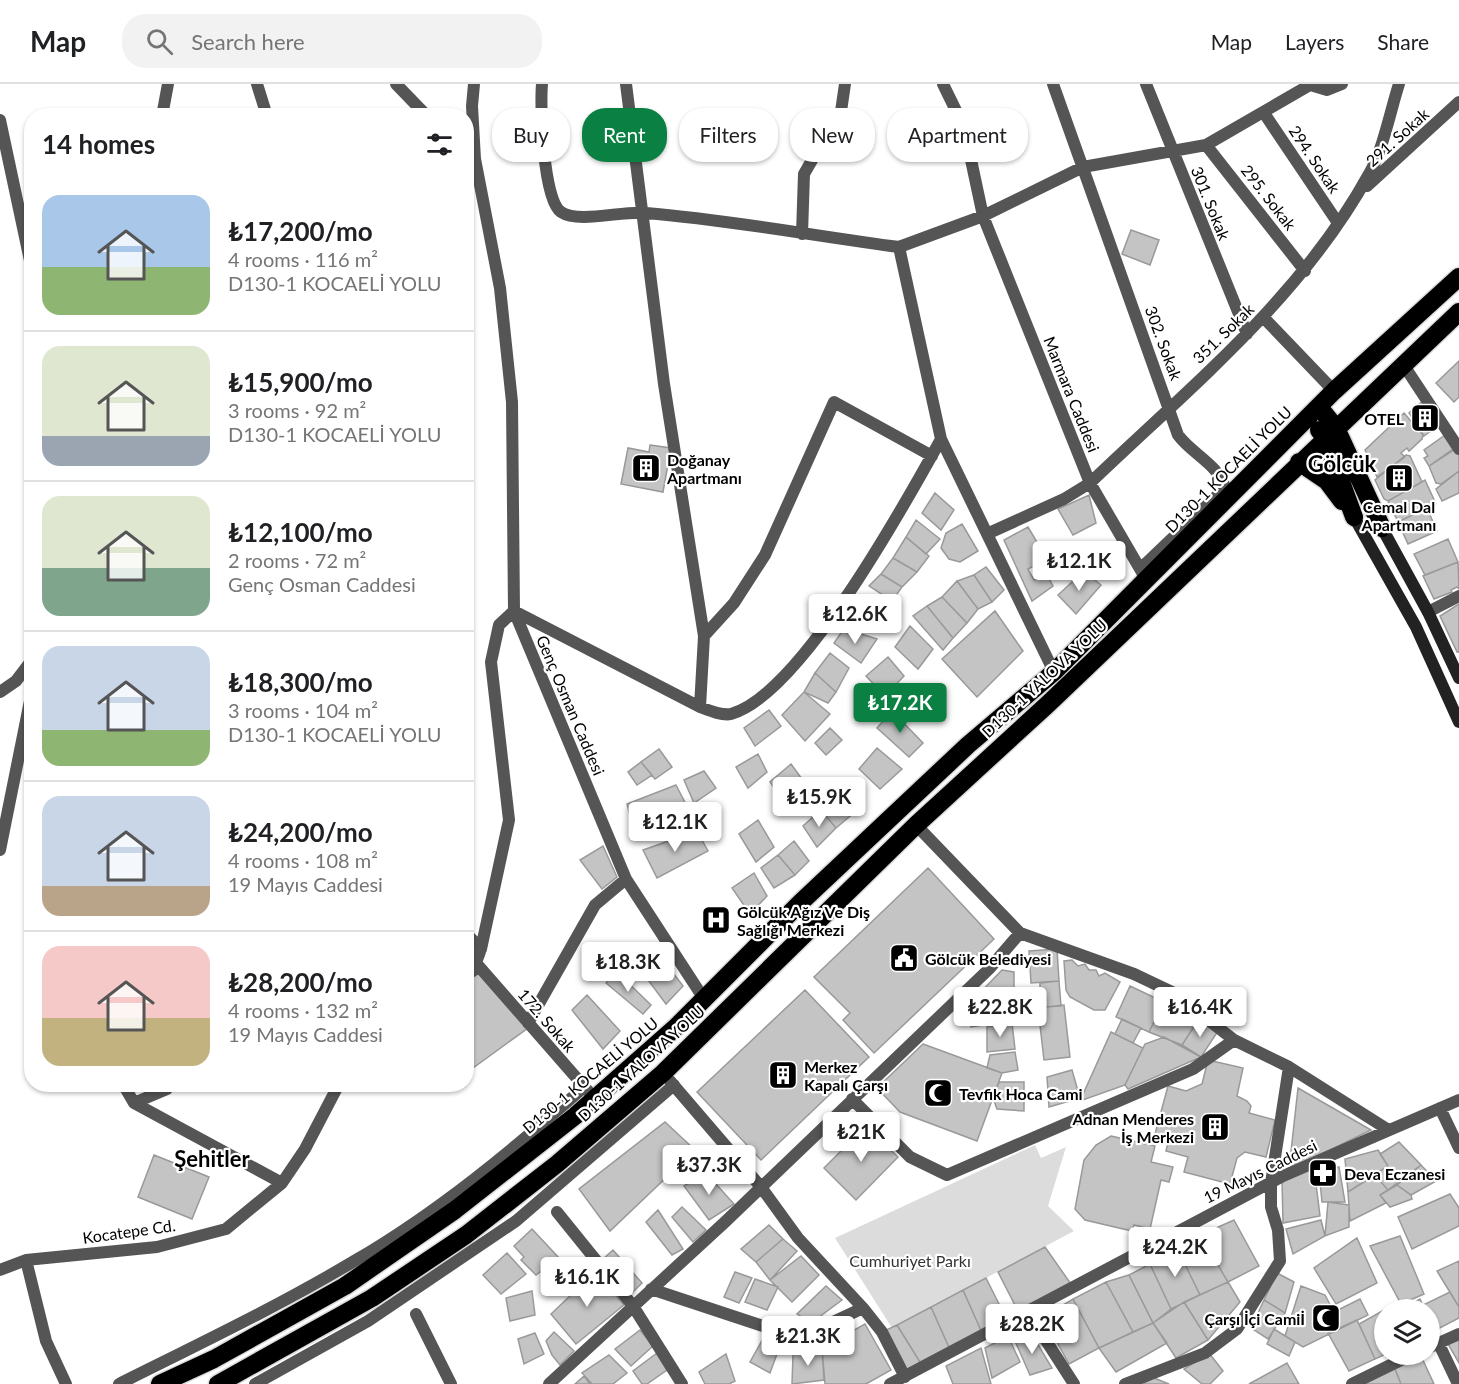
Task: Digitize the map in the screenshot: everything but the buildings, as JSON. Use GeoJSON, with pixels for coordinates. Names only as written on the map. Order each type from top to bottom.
{"type":"FeatureCollection","features":[{"type":"Feature","properties":{"kind":"highway","name":"D130-1 KOCAELİ YOLU"},"geometry":{"type":"LineString","coordinates":[[160,1384],[214,1359],[345,1286],[455,1210],[589,1093],[704,999],[800,903],[968,745],[1054,672],[1143,573],[1459,277]]}},
{"type":"Feature","properties":{"kind":"highway","name":"D130-1 YALOVA YOLU"},"geometry":{"type":"LineString","coordinates":[[218,1384],[372,1298],[466,1235],[668,1079],[916,825],[1047,704],[1459,312]]}},
{"type":"Feature","properties":{"kind":"highway"},"geometry":{"type":"LineString","coordinates":[[1314,412],[1330,433],[1382,528]]}},
{"type":"Feature","properties":{"kind":"highway"},"geometry":{"type":"LineString","coordinates":[[1330,433],[1354,517]]}},
{"type":"Feature","properties":{"kind":"highway"},"geometry":{"type":"LineString","coordinates":[[1299,462],[1327,480],[1354,517]]}},
{"type":"Feature","properties":{"kind":"main road"},"geometry":{"type":"LineString","coordinates":[[1354,517],[1416,627],[1459,722]]}},
{"type":"Feature","properties":{"kind":"main road"},"geometry":{"type":"LineString","coordinates":[[1382,528],[1428,612],[1459,678]]}},
{"type":"Feature","properties":{"kind":"street"},"geometry":{"type":"LineString","coordinates":[[164,108],[168,84]]}},
{"type":"Feature","properties":{"kind":"street"},"geometry":{"type":"LineString","coordinates":[[257,84],[264,108]]}},
{"type":"Feature","properties":{"kind":"street"},"geometry":{"type":"LineString","coordinates":[[396,84],[419,108]]}},
{"type":"Feature","properties":{"kind":"street"},"geometry":{"type":"LineString","coordinates":[[472,108],[474,84]]}},
{"type":"Feature","properties":{"kind":"street"},"geometry":{"type":"LineString","coordinates":[[542,84],[547,184],[551,201],[560,211],[572,216],[644,212],[899,247],[983,216],[1083,167],[1206,145],[1264,113],[1307,85],[1327,90],[1342,84]]}},
{"type":"Feature","properties":{"kind":"street"},"geometry":{"type":"LineString","coordinates":[[626,84],[664,384],[704,636],[700,707]]}},
{"type":"Feature","properties":{"kind":"street"},"geometry":{"type":"LineString","coordinates":[[802,234],[804,174],[823,141],[839,125],[845,84]]}},
{"type":"Feature","properties":{"kind":"street","name":"Marmara Caddesi"},"geometry":{"type":"LineString","coordinates":[[943,84],[964,127],[983,216],[1090,483],[1143,573]]}},
{"type":"Feature","properties":{"kind":"street","name":"302. Sokak"},"geometry":{"type":"LineString","coordinates":[[1053,84],[1178,435],[1187,447],[1221,475],[1225,488],[1143,573]]}},
{"type":"Feature","properties":{"kind":"street","name":"301. Sokak"},"geometry":{"type":"LineString","coordinates":[[1146,84],[1247,334]]}},
{"type":"Feature","properties":{"kind":"street","name":"351. Sokak"},"geometry":{"type":"LineString","coordinates":[[989,533],[1064,499],[1090,483],[1264,318],[1305,271],[1370,173],[1399,84]]}},
{"type":"Feature","properties":{"kind":"street","name":"291. Sokak"},"geometry":{"type":"LineString","coordinates":[[1355,196],[1459,102]]}},
{"type":"Feature","properties":{"kind":"street","name":"294. Sokak"},"geometry":{"type":"LineString","coordinates":[[1264,113],[1338,223]]}},
{"type":"Feature","properties":{"kind":"street"},"geometry":{"type":"LineString","coordinates":[[0,120],[24,232]]}},
{"type":"Feature","properties":{"kind":"street","name":"295. Sokak"},"geometry":{"type":"LineString","coordinates":[[1206,145],[1305,271]]}},
{"type":"Feature","properties":{"kind":"street"},"geometry":{"type":"LineString","coordinates":[[474,169],[500,288],[512,402],[514,611],[499,625],[491,662],[509,820],[481,949],[474,968]]}},
{"type":"Feature","properties":{"kind":"street"},"geometry":{"type":"LineString","coordinates":[[899,247],[941,439],[989,533],[1054,672]]}},
{"type":"Feature","properties":{"kind":"street"},"geometry":{"type":"LineString","coordinates":[[1264,318],[1334,392]]}},
{"type":"Feature","properties":{"kind":"street"},"geometry":{"type":"LineString","coordinates":[[1403,364],[1459,449]]}},
{"type":"Feature","properties":{"kind":"street"},"geometry":{"type":"LineString","coordinates":[[704,636],[734,603],[765,555],[834,402],[932,456]]}},
{"type":"Feature","properties":{"kind":"street"},"geometry":{"type":"LineString","coordinates":[[514,611],[700,707],[728,715],[752,705],[791,670],[848,595],[941,439]]}},
{"type":"Feature","properties":{"kind":"street"},"geometry":{"type":"LineString","coordinates":[[1428,612],[1459,596]]}},
{"type":"Feature","properties":{"kind":"street","name":"Genç Osman Caddesi"},"geometry":{"type":"LineString","coordinates":[[514,611],[626,879],[704,999]]}},
{"type":"Feature","properties":{"kind":"street"},"geometry":{"type":"LineString","coordinates":[[0,692],[16,681],[24,670]]}},
{"type":"Feature","properties":{"kind":"street"},"geometry":{"type":"LineString","coordinates":[[0,850],[24,731]]}},
{"type":"Feature","properties":{"kind":"street"},"geometry":{"type":"LineString","coordinates":[[916,825],[1020,933],[1134,974],[1174,993],[1234,1040],[1289,1067],[1387,1130]]}},
{"type":"Feature","properties":{"kind":"street"},"geometry":{"type":"LineString","coordinates":[[528,1023],[595,905],[626,879]]}},
{"type":"Feature","properties":{"kind":"street"},"geometry":{"type":"LineString","coordinates":[[549,1384],[761,1187],[989,969],[1020,933]]}},
{"type":"Feature","properties":{"kind":"street"},"geometry":{"type":"LineString","coordinates":[[474,942],[481,949]]}},
{"type":"Feature","properties":{"kind":"street","name":"172. Sokak"},"geometry":{"type":"LineString","coordinates":[[476,963],[589,1093]]}},
{"type":"Feature","properties":{"kind":"street"},"geometry":{"type":"LineString","coordinates":[[852,1099],[910,1157],[947,1175],[1193,1069],[1234,1040]]}},
{"type":"Feature","properties":{"kind":"street"},"geometry":{"type":"LineString","coordinates":[[1125,1384],[1205,1353],[1237,1329],[1281,1261],[1278,1230],[1271,1207],[1271,1183],[1289,1067]]}},
{"type":"Feature","properties":{"kind":"street"},"geometry":{"type":"LineString","coordinates":[[255,1384],[368,1321],[516,1221],[668,1079],[761,1187],[798,1238],[863,1308],[882,1332],[905,1377]]}},
{"type":"Feature","properties":{"kind":"street"},"geometry":{"type":"LineString","coordinates":[[128,1092],[134,1103],[282,1183]]}},
{"type":"Feature","properties":{"kind":"street"},"geometry":{"type":"LineString","coordinates":[[134,1103],[160,1092]]}},
{"type":"Feature","properties":{"kind":"street","name":"Kocatepe Cd."},"geometry":{"type":"LineString","coordinates":[[0,1270],[26,1260],[158,1247],[226,1229],[282,1183],[305,1149],[335,1092]]}},
{"type":"Feature","properties":{"kind":"street"},"geometry":{"type":"LineString","coordinates":[[118,1384],[279,1303],[396,1235],[589,1093]]}},
{"type":"Feature","properties":{"kind":"street","name":"19 Mayıs Caddesi"},"geometry":{"type":"LineString","coordinates":[[891,1384],[1271,1183],[1459,1100]]}},
{"type":"Feature","properties":{"kind":"street"},"geometry":{"type":"LineString","coordinates":[[1440,1108],[1459,1148]]}},
{"type":"Feature","properties":{"kind":"street"},"geometry":{"type":"LineString","coordinates":[[557,1212],[633,1306],[682,1384]]}},
{"type":"Feature","properties":{"kind":"street"},"geometry":{"type":"LineString","coordinates":[[26,1260],[46,1341],[66,1384]]}},
{"type":"Feature","properties":{"kind":"street"},"geometry":{"type":"LineString","coordinates":[[651,1289],[799,1338],[863,1308]]}},
{"type":"Feature","properties":{"kind":"street"},"geometry":{"type":"LineString","coordinates":[[1027,1311],[1074,1384]]}},
{"type":"Feature","properties":{"kind":"street"},"geometry":{"type":"LineString","coordinates":[[416,1314],[451,1384]]}},
{"type":"Feature","properties":{"kind":"street"},"geometry":{"type":"LineString","coordinates":[[1440,1342],[1459,1334]]}},
{"type":"Feature","properties":{"kind":"street"},"geometry":{"type":"LineString","coordinates":[[1440,1354],[1458,1384]]}},
{"type":"Feature","properties":{"kind":"street"},"geometry":{"type":"LineString","coordinates":[[1352,1384],[1391,1365]]}},
{"type":"Feature","properties":{"kind":"green space","name":"Cumhuriyet Parkı"},"geometry":{"type":"Polygon","coordinates":[[[1035,1145],[1041,1158],[1066,1147],[1048,1206],[1074,1231],[892,1328],[835,1238],[1035,1145]]]}},
{"type":"Feature","properties":{"kind":"place","name":"OTEL"},"geometry":{"type":"Point","coordinates":[1425,418]}},
{"type":"Feature","properties":{"kind":"place","name":"Doğanay Apartmanı"},"geometry":{"type":"Point","coordinates":[646,468]}},
{"type":"Feature","properties":{"kind":"place","name":"Cemal Dal Apartmanı"},"geometry":{"type":"Point","coordinates":[1399,478]}},
{"type":"Feature","properties":{"kind":"place","name":"Gölcük Ağız Ve Diş Sağlığı Merkezi"},"geometry":{"type":"Point","coordinates":[716,920]}},
{"type":"Feature","properties":{"kind":"place","name":"Gölcük Belediyesi"},"geometry":{"type":"Point","coordinates":[904,958]}},
{"type":"Feature","properties":{"kind":"place","name":"Merkez Kapalı Çarşı"},"geometry":{"type":"Point","coordinates":[783,1075]}},
{"type":"Feature","properties":{"kind":"place","name":"Tevfik Hoca Cami"},"geometry":{"type":"Point","coordinates":[938,1093]}},
{"type":"Feature","properties":{"kind":"place","name":"Adnan Menderes İş Merkezi"},"geometry":{"type":"Point","coordinates":[1215,1127]}},
{"type":"Feature","properties":{"kind":"place","name":"Deva Eczanesi"},"geometry":{"type":"Point","coordinates":[1323,1173]}},
{"type":"Feature","properties":{"kind":"place","name":"Çarşı İçi Camiİ"},"geometry":{"type":"Point","coordinates":[1326,1318]}},
{"type":"Feature","properties":{"kind":"district","name":"Gölcük"},"geometry":{"type":"Point","coordinates":[1342,463]}},
{"type":"Feature","properties":{"kind":"district","name":"Şehitler"},"geometry":{"type":"Point","coordinates":[212,1158]}}]}
